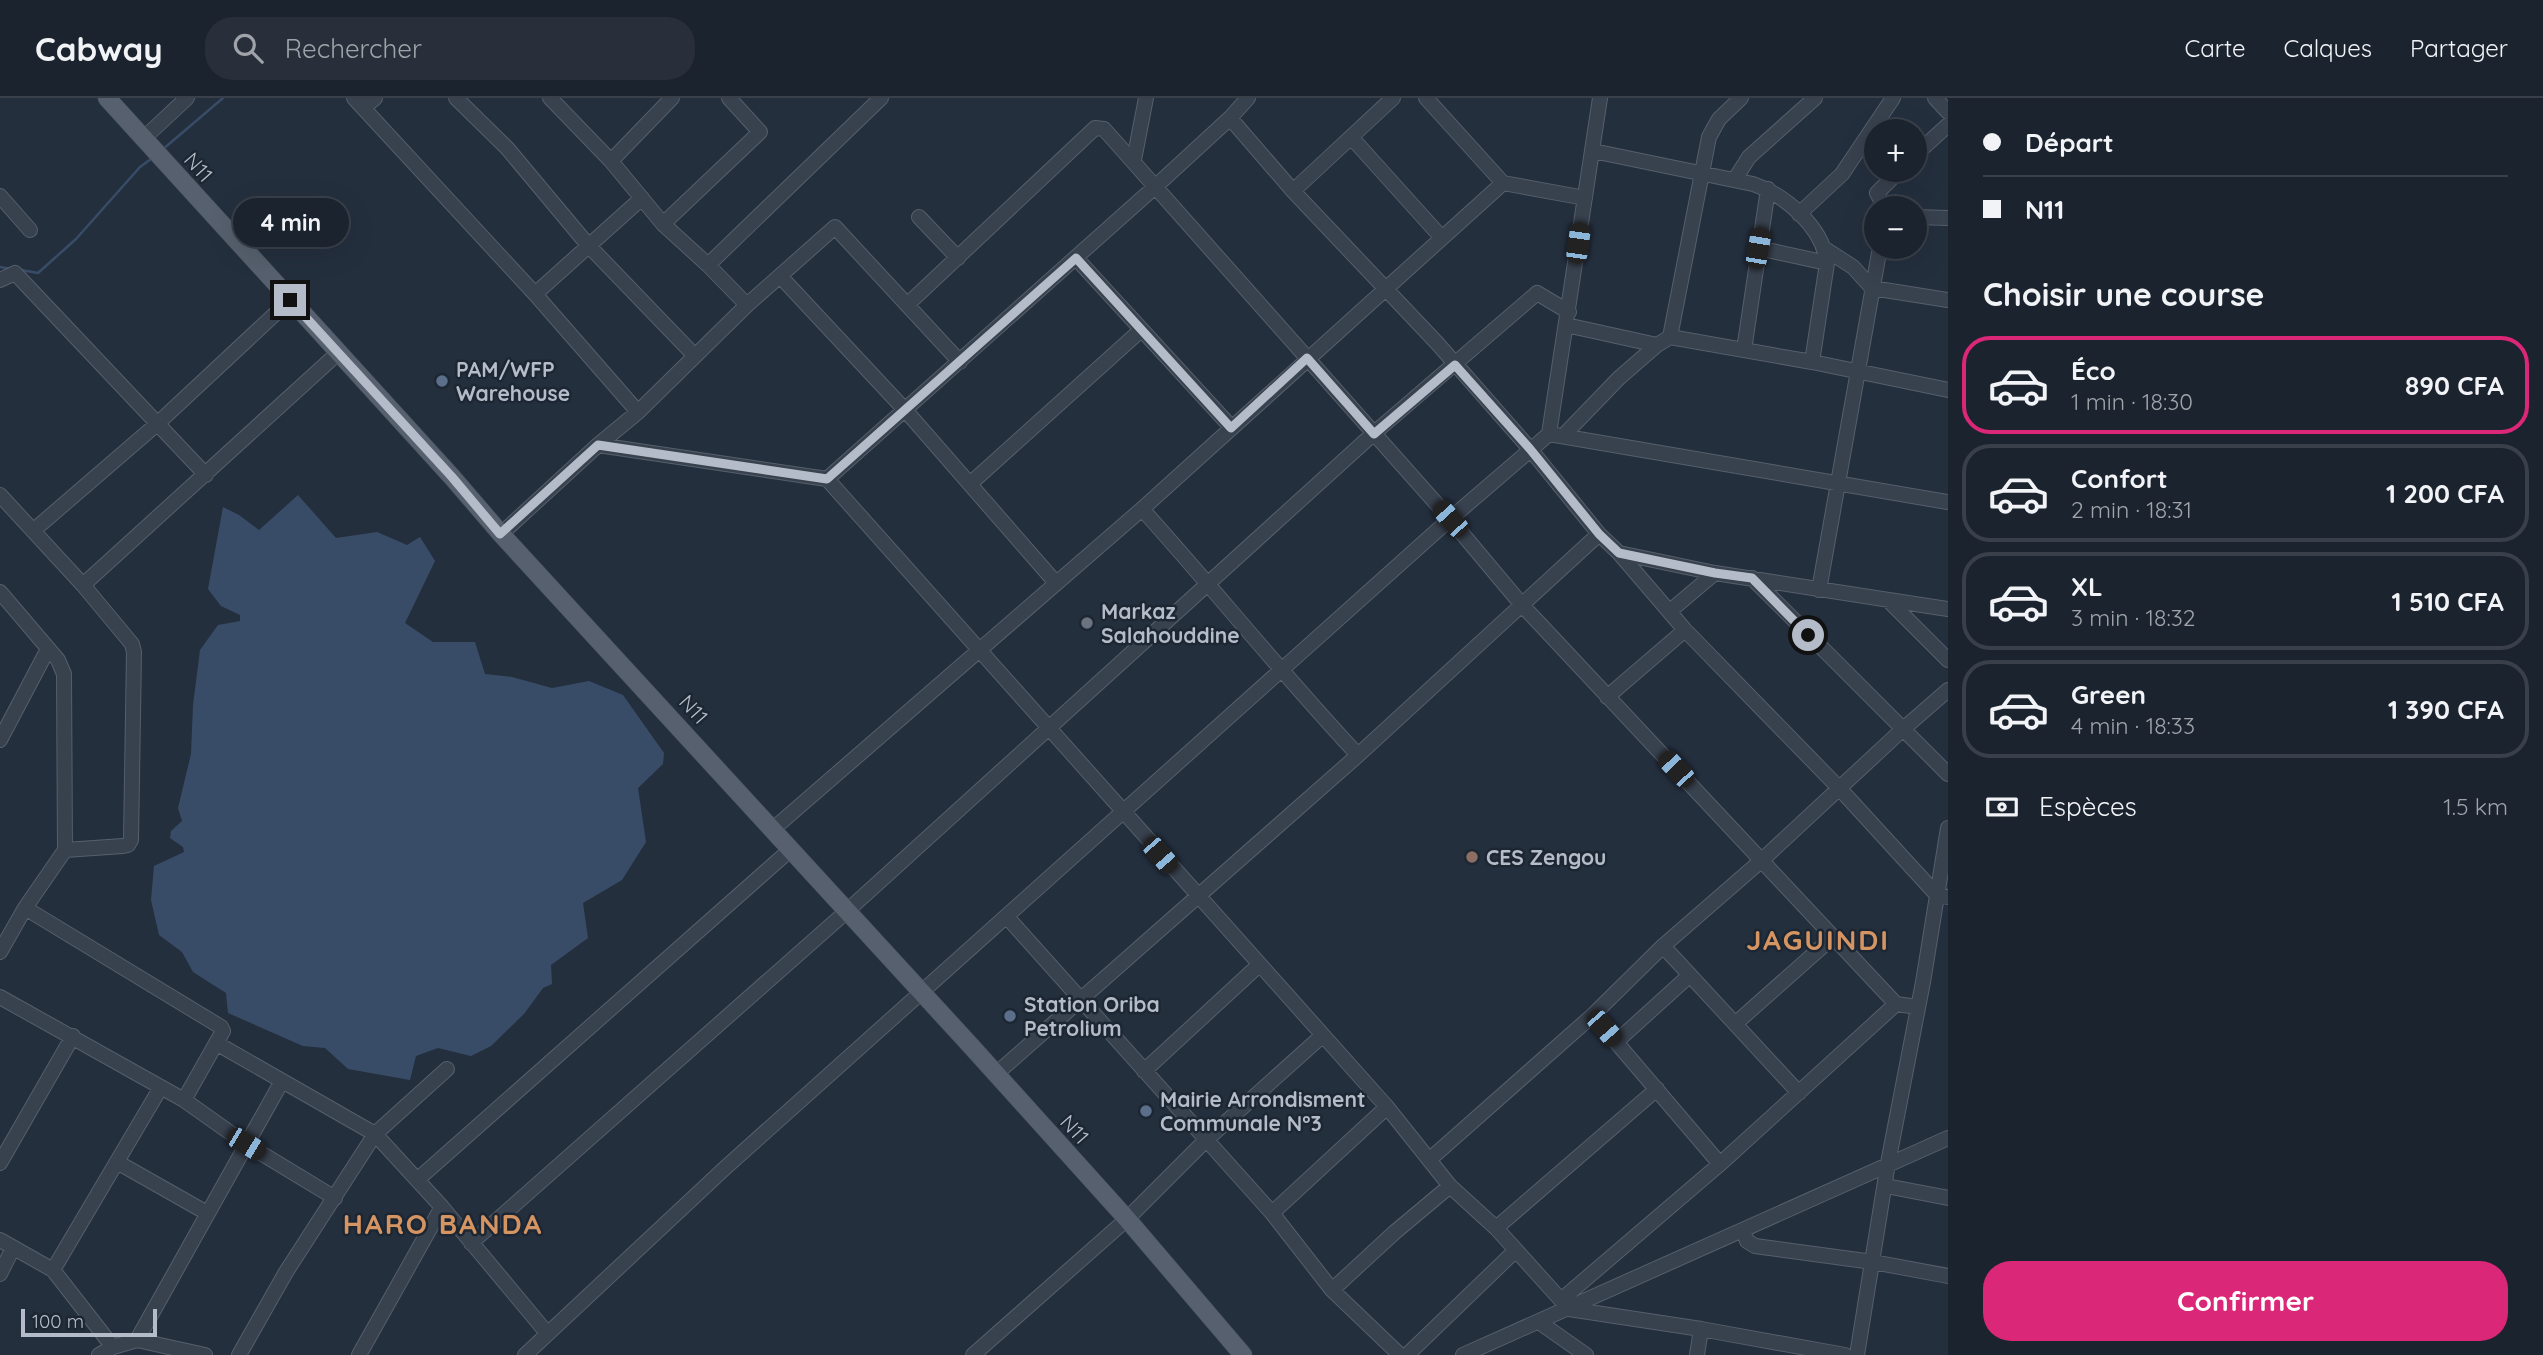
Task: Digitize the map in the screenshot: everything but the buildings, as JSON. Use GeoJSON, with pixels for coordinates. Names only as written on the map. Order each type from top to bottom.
{"type":"FeatureCollection","features":[{"type":"Feature","properties":{"kind":"main road","name":"N11"},"geometry":{"type":"LineString","coordinates":[[107,98],[452,477],[500,534],[922,992],[1127,1219],[1243,1355]]}},
{"type":"Feature","properties":{"kind":"street"},"geometry":{"type":"LineString","coordinates":[[152,148],[187,98]]}},
{"type":"Feature","properties":{"kind":"street"},"geometry":{"type":"LineString","coordinates":[[375,98],[359,103],[535,294],[638,412]]}},
{"type":"Feature","properties":{"kind":"street"},"geometry":{"type":"LineString","coordinates":[[456,98],[507,148],[588,245],[695,356]]}},
{"type":"Feature","properties":{"kind":"street"},"geometry":{"type":"LineString","coordinates":[[550,98],[611,162],[663,224],[747,305]]}},
{"type":"Feature","properties":{"kind":"street"},"geometry":{"type":"LineString","coordinates":[[611,162],[672,98]]}},
{"type":"Feature","properties":{"kind":"street"},"geometry":{"type":"LineString","coordinates":[[663,224],[760,132],[729,98]]}},
{"type":"Feature","properties":{"kind":"street"},"geometry":{"type":"LineString","coordinates":[[708,265],[881,98]]}},
{"type":"Feature","properties":{"kind":"street"},"geometry":{"type":"LineString","coordinates":[[1134,160],[1146,98]]}},
{"type":"Feature","properties":{"kind":"street"},"geometry":{"type":"LineString","coordinates":[[1293,191],[1393,98]]}},
{"type":"Feature","properties":{"kind":"street"},"geometry":{"type":"LineString","coordinates":[[1426,98],[1503,183],[1585,198]]}},
{"type":"Feature","properties":{"kind":"street"},"geometry":{"type":"LineString","coordinates":[[1556,435],[1567,318],[1599,98]]}},
{"type":"Feature","properties":{"kind":"street"},"geometry":{"type":"LineString","coordinates":[[1670,337],[1712,129],[1741,98]]}},
{"type":"Feature","properties":{"kind":"street"},"geometry":{"type":"LineString","coordinates":[[1735,179],[1749,157],[1815,98]]}},
{"type":"Feature","properties":{"kind":"street"},"geometry":{"type":"LineString","coordinates":[[1799,214],[1842,174],[1893,98]]}},
{"type":"Feature","properties":{"kind":"street"},"geometry":{"type":"LineString","coordinates":[[1935,98],[1948,112]]}},
{"type":"Feature","properties":{"kind":"street"},"geometry":{"type":"LineString","coordinates":[[827,479],[1156,186],[1237,105],[1293,191],[1385,288],[1530,449],[1599,534],[1619,553],[1685,630],[1943,896]]}},
{"type":"Feature","properties":{"kind":"street"},"geometry":{"type":"LineString","coordinates":[[1927,144],[1948,125]]}},
{"type":"Feature","properties":{"kind":"street"},"geometry":{"type":"LineString","coordinates":[[908,304],[1095,128],[1104,128],[1450,519],[1522,605],[1896,1004],[1918,1007]]}},
{"type":"Feature","properties":{"kind":"street"},"geometry":{"type":"LineString","coordinates":[[1350,137],[1441,238]]}},
{"type":"Feature","properties":{"kind":"street"},"geometry":{"type":"LineString","coordinates":[[1593,151],[1735,179],[1768,189],[1799,214],[1817,234],[1826,256],[1812,362]]}},
{"type":"Feature","properties":{"kind":"street"},"geometry":{"type":"LineString","coordinates":[[1879,196],[1877,193],[1888,182]]}},
{"type":"Feature","properties":{"kind":"street"},"geometry":{"type":"LineString","coordinates":[[772,830],[1142,509],[1503,183]]}},
{"type":"Feature","properties":{"kind":"street"},"geometry":{"type":"LineString","coordinates":[[1744,349],[1768,189]]}},
{"type":"Feature","properties":{"kind":"street"},"geometry":{"type":"LineString","coordinates":[[0,196],[30,230]]}},
{"type":"Feature","properties":{"kind":"street"},"geometry":{"type":"LineString","coordinates":[[535,294],[642,198]]}},
{"type":"Feature","properties":{"kind":"street"},"geometry":{"type":"LineString","coordinates":[[919,217],[958,258]]}},
{"type":"Feature","properties":{"kind":"street"},"geometry":{"type":"LineString","coordinates":[[1927,217],[1948,218]]}},
{"type":"Feature","properties":{"kind":"street"},"geometry":{"type":"LineString","coordinates":[[500,534],[638,412],[747,305],[835,227],[960,362]]}},
{"type":"Feature","properties":{"kind":"street"},"geometry":{"type":"LineString","coordinates":[[1758,248],[1826,256],[1853,267],[1872,288],[1948,300]]}},
{"type":"Feature","properties":{"kind":"street"},"geometry":{"type":"LineString","coordinates":[[1076,258],[1231,428]]}},
{"type":"Feature","properties":{"kind":"street"},"geometry":{"type":"LineString","coordinates":[[1819,590],[1878,259]]}},
{"type":"Feature","properties":{"kind":"street"},"geometry":{"type":"LineString","coordinates":[[0,281],[15,273],[205,475]]}},
{"type":"Feature","properties":{"kind":"street"},"geometry":{"type":"LineString","coordinates":[[780,276],[971,483],[1056,583]]}},
{"type":"Feature","properties":{"kind":"street"},"geometry":{"type":"LineString","coordinates":[[471,1242],[846,911],[1374,434],[1537,293],[1567,318],[1657,345]]}},
{"type":"Feature","properties":{"kind":"street"},"geometry":{"type":"LineString","coordinates":[[34,530],[157,424],[290,300]]}},
{"type":"Feature","properties":{"kind":"street"},"geometry":{"type":"LineString","coordinates":[[971,483],[1141,330]]}},
{"type":"Feature","properties":{"kind":"street"},"geometry":{"type":"LineString","coordinates":[[525,1355],[725,1168],[1450,519],[1530,449],[1556,435],[1657,345],[1670,337],[1948,390]]}},
{"type":"Feature","properties":{"kind":"street"},"geometry":{"type":"LineString","coordinates":[[83,585],[338,353]]}},
{"type":"Feature","properties":{"kind":"street"},"geometry":{"type":"LineString","coordinates":[[1556,435],[1948,502]]}},
{"type":"Feature","properties":{"kind":"street"},"geometry":{"type":"LineString","coordinates":[[598,445],[827,479],[978,652],[1387,1107],[1450,1185],[1496,1228],[1565,1305],[1845,1355]]}},
{"type":"Feature","properties":{"kind":"street"},"geometry":{"type":"LineString","coordinates":[[0,495],[83,585],[132,644],[134,652],[131,840],[128,845],[123,846],[65,850]]}},
{"type":"Feature","properties":{"kind":"street"},"geometry":{"type":"LineString","coordinates":[[1142,509],[1209,583],[1282,672],[1357,754]]}},
{"type":"Feature","properties":{"kind":"street"},"geometry":{"type":"LineString","coordinates":[[996,1074],[1357,754],[1599,534]]}},
{"type":"Feature","properties":{"kind":"street"},"geometry":{"type":"LineString","coordinates":[[1619,553],[1715,573],[1948,609]]}},
{"type":"Feature","properties":{"kind":"street"},"geometry":{"type":"LineString","coordinates":[[1670,611],[1715,573]]}},
{"type":"Feature","properties":{"kind":"street"},"geometry":{"type":"LineString","coordinates":[[1752,578],[1948,774]]}},
{"type":"Feature","properties":{"kind":"street"},"geometry":{"type":"LineString","coordinates":[[0,952],[25,908],[65,850],[64,674],[58,660],[1,595]]}},
{"type":"Feature","properties":{"kind":"street"},"geometry":{"type":"LineString","coordinates":[[1888,600],[1948,660]]}},
{"type":"Feature","properties":{"kind":"street"},"geometry":{"type":"LineString","coordinates":[[1608,697],[1685,630]]}},
{"type":"Feature","properties":{"kind":"street"},"geometry":{"type":"LineString","coordinates":[[0,740],[48,649]]}},
{"type":"Feature","properties":{"kind":"street"},"geometry":{"type":"LineString","coordinates":[[1429,1160],[1948,690]]}},
{"type":"Feature","properties":{"kind":"street"},"geometry":{"type":"LineString","coordinates":[[1857,1355],[1888,1163],[1943,896],[1948,828]]}},
{"type":"Feature","properties":{"kind":"street"},"geometry":{"type":"LineString","coordinates":[[417,1180],[790,850]]}},
{"type":"Feature","properties":{"kind":"street"},"geometry":{"type":"LineString","coordinates":[[25,908],[219,1024],[223,1031],[184,1100]]}},
{"type":"Feature","properties":{"kind":"street"},"geometry":{"type":"LineString","coordinates":[[1007,917],[1272,1213],[1332,1290],[1400,1355]]}},
{"type":"Feature","properties":{"kind":"street"},"geometry":{"type":"LineString","coordinates":[[1735,1024],[1833,937]]}},
{"type":"Feature","properties":{"kind":"street"},"geometry":{"type":"LineString","coordinates":[[1663,946],[1799,1093]]}},
{"type":"Feature","properties":{"kind":"street"},"geometry":{"type":"LineString","coordinates":[[1144,1071],[1259,965]]}},
{"type":"Feature","properties":{"kind":"street"},"geometry":{"type":"LineString","coordinates":[[1616,1042],[1690,975]]}},
{"type":"Feature","properties":{"kind":"street"},"geometry":{"type":"LineString","coordinates":[[0,997],[184,1100],[246,1144],[335,1198]]}},
{"type":"Feature","properties":{"kind":"street"},"geometry":{"type":"LineString","coordinates":[[1463,1355],[1539,1322],[1565,1305],[1896,1004]]}},
{"type":"Feature","properties":{"kind":"street"},"geometry":{"type":"LineString","coordinates":[[1593,1014],[1720,1164]]}},
{"type":"Feature","properties":{"kind":"street"},"geometry":{"type":"LineString","coordinates":[[973,1355],[1127,1219],[1206,1140],[1323,1035]]}},
{"type":"Feature","properties":{"kind":"street"},"geometry":{"type":"LineString","coordinates":[[0,1163],[74,1037]]}},
{"type":"Feature","properties":{"kind":"street"},"geometry":{"type":"LineString","coordinates":[[216,1043],[375,1134],[442,1207],[547,1333]]}},
{"type":"Feature","properties":{"kind":"street"},"geometry":{"type":"LineString","coordinates":[[239,1355],[286,1272],[375,1134],[447,1069]]}},
{"type":"Feature","properties":{"kind":"street"},"geometry":{"type":"LineString","coordinates":[[137,1340],[282,1082]]}},
{"type":"Feature","properties":{"kind":"street"},"geometry":{"type":"LineString","coordinates":[[53,1270],[161,1087]]}},
{"type":"Feature","properties":{"kind":"street"},"geometry":{"type":"LineString","coordinates":[[1496,1228],[1657,1090]]}},
{"type":"Feature","properties":{"kind":"street"},"geometry":{"type":"LineString","coordinates":[[1272,1213],[1387,1107]]}},
{"type":"Feature","properties":{"kind":"street"},"geometry":{"type":"LineString","coordinates":[[1565,1305],[1744,1230],[1948,1138]]}},
{"type":"Feature","properties":{"kind":"street"},"geometry":{"type":"LineString","coordinates":[[117,1162],[207,1213]]}},
{"type":"Feature","properties":{"kind":"street"},"geometry":{"type":"LineString","coordinates":[[1332,1290],[1395,1231],[1450,1185]]}},
{"type":"Feature","properties":{"kind":"street"},"geometry":{"type":"LineString","coordinates":[[1886,1186],[1948,1198]]}},
{"type":"Feature","properties":{"kind":"street"},"geometry":{"type":"LineString","coordinates":[[359,1355],[442,1207]]}},
{"type":"Feature","properties":{"kind":"street"},"geometry":{"type":"LineString","coordinates":[[1744,1230],[1747,1241],[1755,1246],[1873,1262],[1948,1276]]}},
{"type":"Feature","properties":{"kind":"street"},"geometry":{"type":"LineString","coordinates":[[0,1274],[6,1244],[53,1270],[113,1347]]}},
{"type":"Feature","properties":{"kind":"street"},"geometry":{"type":"LineString","coordinates":[[1407,1355],[1516,1250]]}},
{"type":"Feature","properties":{"kind":"street"},"geometry":{"type":"LineString","coordinates":[[1539,1322],[1586,1355]]}},
{"type":"Feature","properties":{"kind":"street"},"geometry":{"type":"LineString","coordinates":[[1698,1355],[1701,1329]]}},
{"type":"Feature","properties":{"kind":"street"},"geometry":{"type":"LineString","coordinates":[[99,1355],[113,1347],[137,1340],[205,1355]]}},
{"type":"Feature","properties":{"kind":"water"},"geometry":{"type":"Polygon","coordinates":[[[298,495],[336,538],[377,532],[407,545],[420,537],[435,561],[405,623],[433,642],[475,642],[485,674],[512,677],[552,688],[589,681],[623,695],[664,753],[663,764],[638,788],[646,842],[622,880],[583,903],[588,938],[551,965],[552,984],[543,988],[524,1014],[491,1046],[471,1056],[438,1048],[416,1056],[410,1080],[348,1069],[325,1048],[303,1046],[228,1013],[226,993],[193,972],[182,952],[159,935],[151,900],[154,866],[184,852],[183,847],[170,838],[171,831],[182,821],[178,808],[191,754],[193,705],[200,650],[218,625],[240,621],[240,615],[221,606],[208,589],[223,507],[259,530],[298,495]]]}},
{"type":"Feature","properties":{"kind":"waterway"},"geometry":{"type":"LineString","coordinates":[[162,150],[223,98]]}},
{"type":"Feature","properties":{"kind":"waterway"},"geometry":{"type":"LineString","coordinates":[[21,270],[38,273],[76,239],[140,167],[151,159]]}},
{"type":"Feature","properties":{"kind":"waterway"},"geometry":{"type":"LineString","coordinates":[[0,267],[11,269]]}},
{"type":"Feature","properties":{"kind":"place","name":"PAM/WFP Warehouse"},"geometry":{"type":"Point","coordinates":[442,381]}},
{"type":"Feature","properties":{"kind":"place","name":"Markaz Salahouddine"},"geometry":{"type":"Point","coordinates":[1087,623]}},
{"type":"Feature","properties":{"kind":"place","name":"CES Zengou"},"geometry":{"type":"Point","coordinates":[1472,857]}},
{"type":"Feature","properties":{"kind":"place","name":"Station Oriba Petrolium"},"geometry":{"type":"Point","coordinates":[1010,1016]}},
{"type":"Feature","properties":{"kind":"place","name":"Mairie Arrondisment Communale N°3"},"geometry":{"type":"Point","coordinates":[1146,1111]}},
{"type":"Feature","properties":{"kind":"district","name":"JAGUINDI"},"geometry":{"type":"Point","coordinates":[1818,939]}},
{"type":"Feature","properties":{"kind":"district","name":"HARO BANDA"},"geometry":{"type":"Point","coordinates":[443,1223]}},
{"type":"Feature","properties":{"kind":"route"},"geometry":{"type":"LineString","coordinates":[[290,300],[452,477],[500,534],[598,445],[827,479],[1076,258],[1231,428],[1307,358],[1374,434],[1455,365],[1530,449],[1599,534],[1619,553],[1752,578],[1808,635]]}}]}
